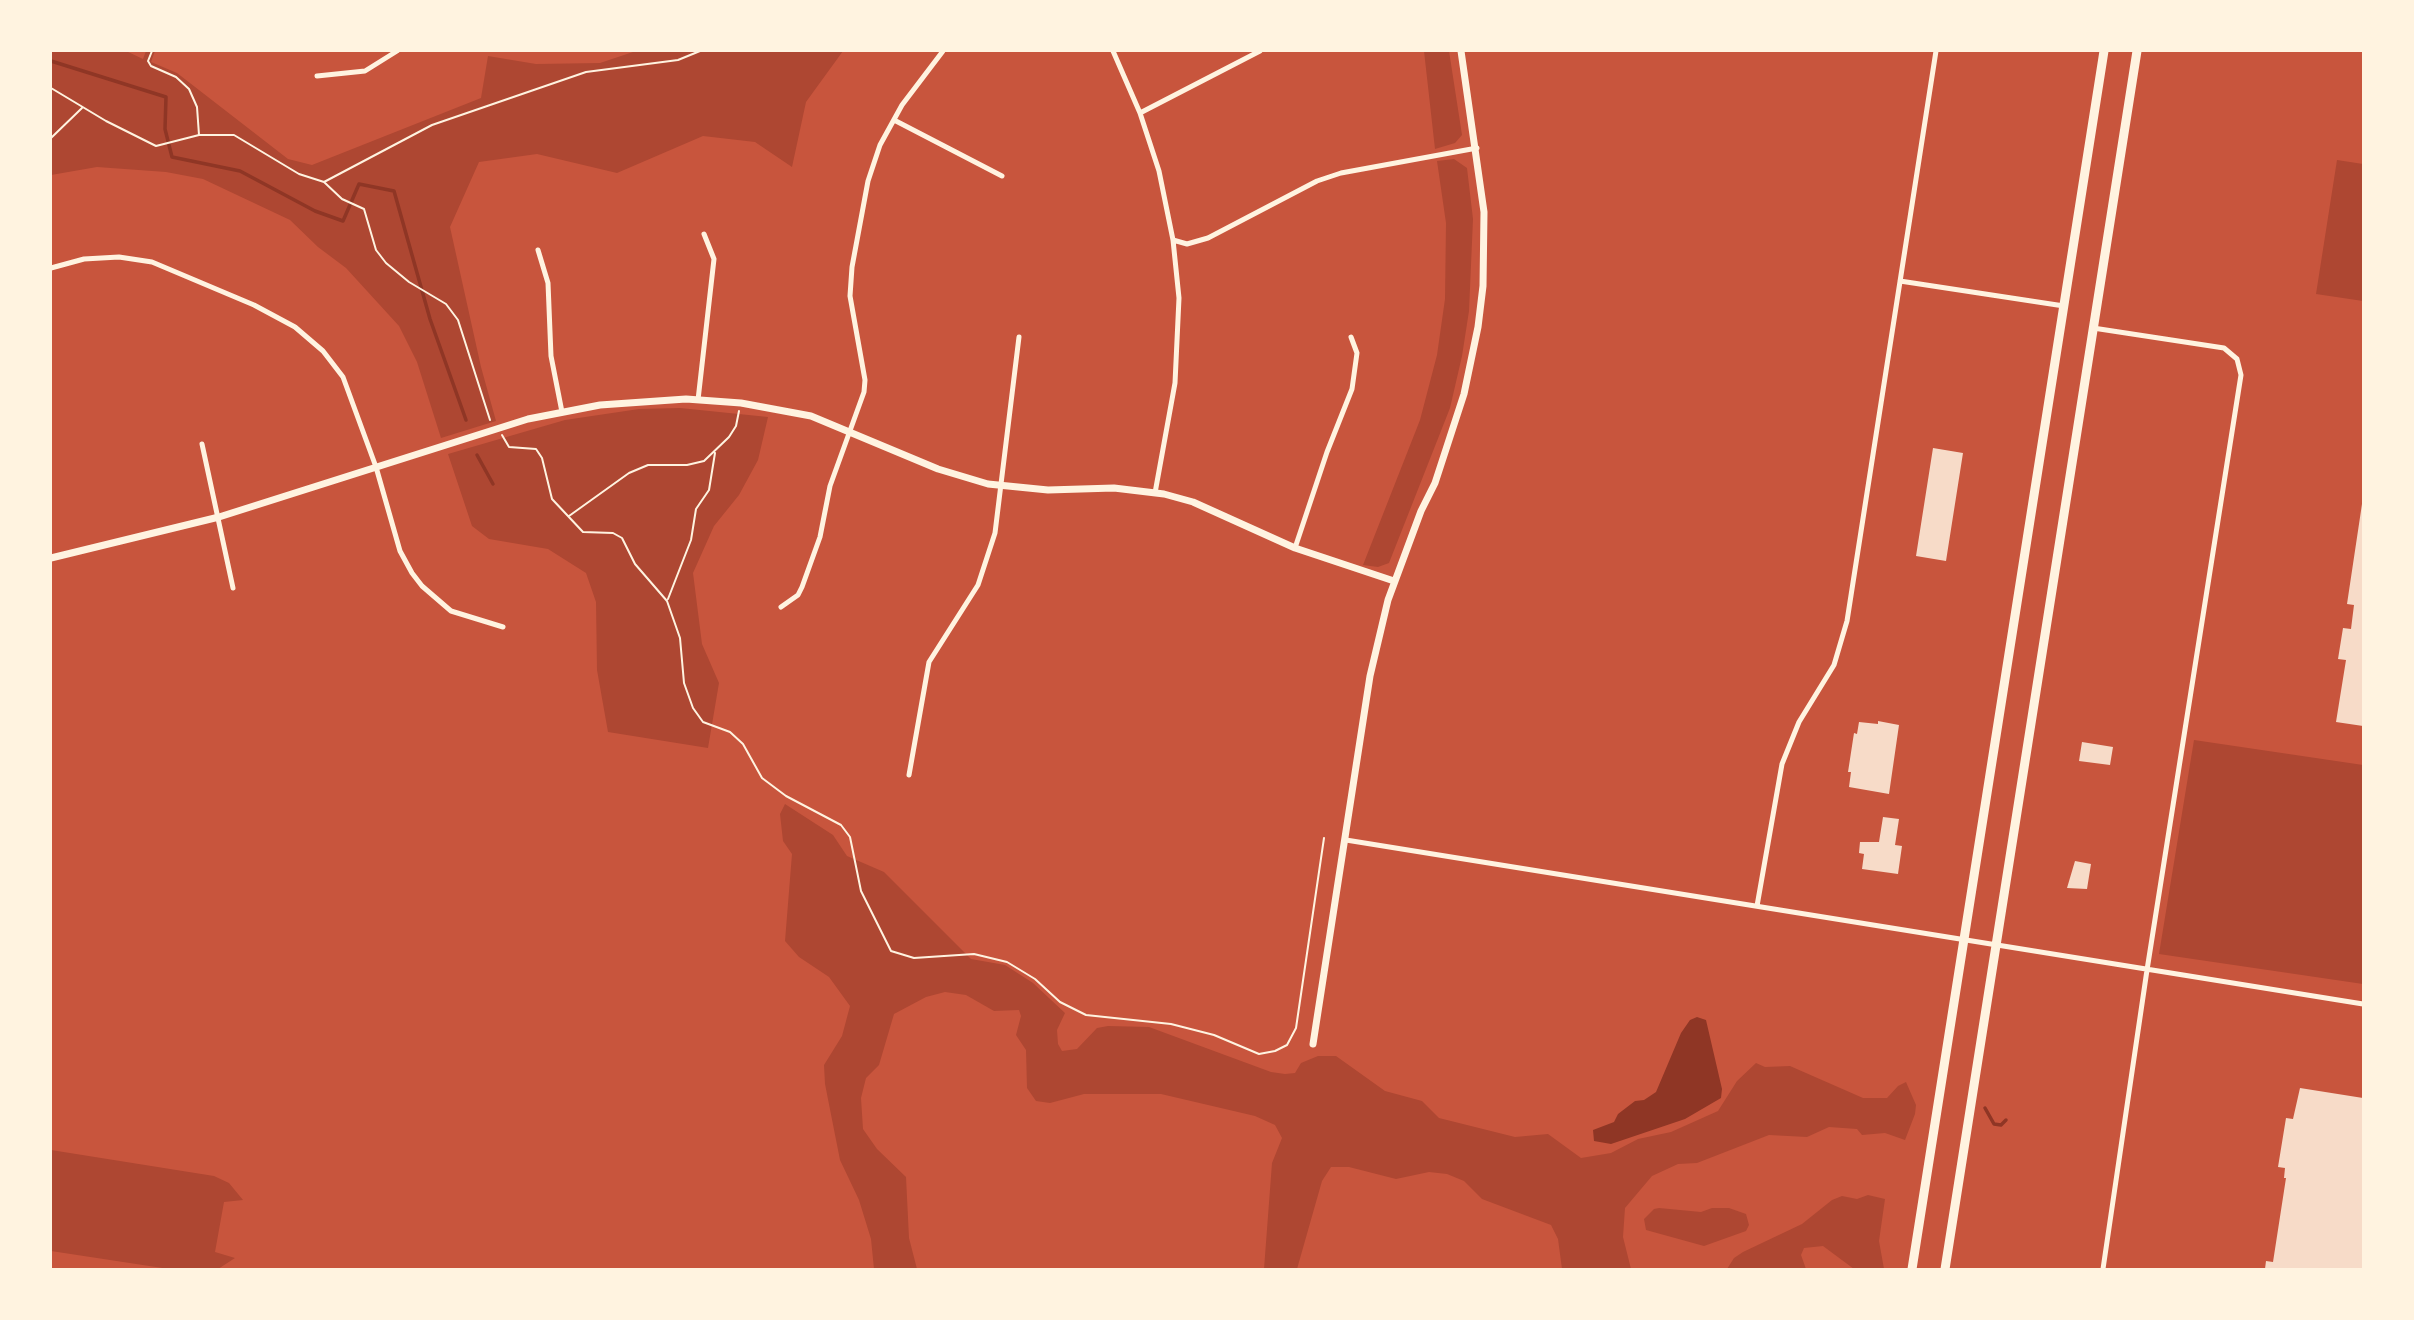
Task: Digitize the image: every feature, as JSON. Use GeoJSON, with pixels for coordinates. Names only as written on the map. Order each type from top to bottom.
{"type":"FeatureCollection","features":[{"type":"Feature","properties":{"kind":"main road"},"geometry":{"type":"LineString","coordinates":[[1912,1269],[2104,51]]}},
{"type":"Feature","properties":{"kind":"main road"},"geometry":{"type":"LineString","coordinates":[[1945,1269],[2137,51]]}},
{"type":"Feature","properties":{"kind":"street"},"geometry":{"type":"LineString","coordinates":[[317,76],[365,71],[397,51]]}},
{"type":"Feature","properties":{"kind":"street"},"geometry":{"type":"LineString","coordinates":[[781,607],[798,596],[806,578],[820,537],[830,486],[860,408],[865,380],[850,296],[852,267],[868,181],[880,145],[894,120],[918,80],[943,51]]}},
{"type":"Feature","properties":{"kind":"street"},"geometry":{"type":"LineString","coordinates":[[1113,51],[1140,113],[1159,171],[1173,240],[1179,298],[1177,356],[1169,428],[1155,493]]}},
{"type":"Feature","properties":{"kind":"street"},"geometry":{"type":"LineString","coordinates":[[1140,113],[1260,51]]}},
{"type":"Feature","properties":{"kind":"street"},"geometry":{"type":"LineString","coordinates":[[1313,1044],[1370,676],[1394,581],[1435,483],[1464,394],[1483,286],[1484,212],[1461,51]]}},
{"type":"Feature","properties":{"kind":"street"},"geometry":{"type":"LineString","coordinates":[[1757,906],[1788,746],[1834,665],[1847,621],[1936,51]]}},
{"type":"Feature","properties":{"kind":"street"},"geometry":{"type":"LineString","coordinates":[[894,120],[1002,176]]}},
{"type":"Feature","properties":{"kind":"street"},"geometry":{"type":"LineString","coordinates":[[1173,240],[1186,244],[1208,238],[1317,181],[1341,173],[1476,148]]}},
{"type":"Feature","properties":{"kind":"street"},"geometry":{"type":"LineString","coordinates":[[698,400],[714,259],[704,234]]}},
{"type":"Feature","properties":{"kind":"street"},"geometry":{"type":"LineString","coordinates":[[538,250],[548,283],[551,356],[562,412]]}},
{"type":"Feature","properties":{"kind":"street"},"geometry":{"type":"LineString","coordinates":[[51,268],[84,259],[119,257],[152,261],[254,304],[295,327],[323,351],[343,377],[376,467],[400,551],[422,586],[451,611],[502,627]]}},
{"type":"Feature","properties":{"kind":"street"},"geometry":{"type":"LineString","coordinates":[[1900,281],[2064,306]]}},
{"type":"Feature","properties":{"kind":"street"},"geometry":{"type":"LineString","coordinates":[[2094,328],[2224,348],[2237,359],[2241,375],[2147,970],[2104,1269]]}},
{"type":"Feature","properties":{"kind":"street"},"geometry":{"type":"LineString","coordinates":[[909,775],[929,662],[978,585],[995,533],[1019,337]]}},
{"type":"Feature","properties":{"kind":"street"},"geometry":{"type":"LineString","coordinates":[[1294,548],[1326,452],[1352,388],[1357,352],[1351,337]]}},
{"type":"Feature","properties":{"kind":"street"},"geometry":{"type":"LineString","coordinates":[[51,558],[219,517],[498,428],[562,412],[640,400],[698,400],[741,403],[811,416],[850,430],[938,469],[1000,486],[1048,490],[1114,488],[1155,493],[1193,502],[1294,548],[1394,581]]}},
{"type":"Feature","properties":{"kind":"street"},"geometry":{"type":"LineString","coordinates":[[202,444],[233,588]]}},
{"type":"Feature","properties":{"kind":"street"},"geometry":{"type":"LineString","coordinates":[[1346,840],[2363,1004]]}},
{"type":"Feature","properties":{"kind":"path"},"geometry":{"type":"LineString","coordinates":[[152,51],[148,61],[150,66],[176,77],[190,89],[197,107],[199,135]]}},
{"type":"Feature","properties":{"kind":"path"},"geometry":{"type":"LineString","coordinates":[[324,182],[432,125],[586,72],[678,60],[700,51]]}},
{"type":"Feature","properties":{"kind":"path"},"geometry":{"type":"LineString","coordinates":[[51,88],[82,108],[156,146],[199,135],[234,135],[299,174],[324,182],[342,199],[364,209],[376,250],[386,263],[409,282],[446,304],[458,320],[488,418],[492,422]]}},
{"type":"Feature","properties":{"kind":"path"},"geometry":{"type":"LineString","coordinates":[[51,138],[82,108]]}},
{"type":"Feature","properties":{"kind":"path"},"geometry":{"type":"LineString","coordinates":[[568,516],[629,473],[648,465],[687,465],[704,461],[736,426],[741,403]]}},
{"type":"Feature","properties":{"kind":"path"},"geometry":{"type":"LineString","coordinates":[[503,436],[509,447],[536,449],[542,458],[552,499],[583,532],[613,533],[622,538],[635,564],[667,601],[675,616],[684,683],[703,722],[730,732],[743,744],[762,778],[786,796],[841,825],[850,837],[861,891],[891,951],[914,958],[974,954],[1007,962],[1035,979],[1060,1002],[1086,1015],[1171,1024],[1214,1035],[1259,1054],[1275,1051],[1287,1045],[1296,1028],[1324,838]]}},
{"type":"Feature","properties":{"kind":"path"},"geometry":{"type":"LineString","coordinates":[[667,601],[691,540],[696,509],[709,489],[715,452]]}},
{"type":"Feature","properties":{"kind":"shaded area"},"geometry":{"type":"Polygon","coordinates":[[[51,51],[126,51],[143,59],[146,51],[155,51],[151,62],[177,73],[288,159],[312,165],[481,98],[488,56],[536,64],[600,63],[636,51],[843,51],[806,102],[792,167],[755,142],[703,136],[617,173],[537,154],[479,162],[450,227],[481,367],[496,421],[441,438],[417,362],[399,326],[346,268],[318,247],[290,220],[203,179],[166,172],[97,167],[51,175],[51,51]]]}},
{"type":"Feature","properties":{"kind":"shaded area"},"geometry":{"type":"Polygon","coordinates":[[[1424,51],[1449,51],[1462,135],[1455,143],[1435,149],[1424,51]]]}},
{"type":"Feature","properties":{"kind":"shaded area"},"geometry":{"type":"Polygon","coordinates":[[[1454,159],[1467,168],[1473,219],[1469,311],[1462,356],[1450,408],[1389,563],[1378,567],[1363,565],[1420,420],[1437,355],[1445,299],[1446,223],[1437,161],[1454,159]]]}},
{"type":"Feature","properties":{"kind":"shaded area"},"geometry":{"type":"Polygon","coordinates":[[[2337,160],[2363,164],[2363,301],[2316,294],[2337,160]]]}},
{"type":"Feature","properties":{"kind":"shaded area"},"geometry":{"type":"Polygon","coordinates":[[[680,408],[768,417],[758,460],[739,495],[714,526],[693,573],[702,644],[719,683],[708,748],[608,732],[597,670],[596,602],[586,573],[548,549],[489,539],[472,526],[448,454],[565,420],[639,409],[680,408]]]}},
{"type":"Feature","properties":{"kind":"shaded area"},"geometry":{"type":"Polygon","coordinates":[[[2194,740],[2363,765],[2363,984],[2159,954],[2194,740]]]}},
{"type":"Feature","properties":{"kind":"shaded area"},"geometry":{"type":"Polygon","coordinates":[[[785,804],[833,835],[847,856],[884,872],[971,959],[1005,965],[1033,983],[1065,1013],[1057,1030],[1058,1044],[1062,1051],[1077,1049],[1097,1028],[1108,1026],[1149,1027],[1271,1072],[1285,1074],[1295,1073],[1301,1063],[1318,1056],[1336,1056],[1385,1091],[1422,1101],[1439,1118],[1515,1137],[1548,1134],[1581,1158],[1611,1153],[1638,1139],[1671,1132],[1718,1111],[1737,1081],[1756,1063],[1765,1067],[1790,1066],[1863,1098],[1887,1098],[1906,1082],[1916,1105],[1915,1114],[1905,1140],[1885,1133],[1862,1135],[1857,1129],[1829,1127],[1807,1137],[1769,1135],[1697,1163],[1678,1164],[1652,1176],[1625,1208],[1623,1237],[1631,1269],[1562,1269],[1558,1239],[1551,1225],[1482,1199],[1464,1181],[1447,1174],[1429,1172],[1396,1179],[1349,1167],[1331,1167],[1322,1181],[1297,1269],[1264,1269],[1272,1163],[1282,1138],[1275,1125],[1255,1116],[1161,1094],[1084,1094],[1050,1103],[1036,1101],[1027,1088],[1026,1050],[1016,1035],[1021,1016],[1019,1010],[994,1011],[966,995],[945,992],[926,997],[894,1014],[879,1065],[866,1078],[861,1098],[863,1129],[877,1149],[906,1177],[909,1238],[917,1269],[874,1269],[871,1239],[859,1200],[840,1160],[825,1084],[824,1065],[842,1036],[850,1006],[829,977],[799,957],[785,941],[792,854],[783,841],[780,814],[785,804]]]}},
{"type":"Feature","properties":{"kind":"shaded area"},"geometry":{"type":"Polygon","coordinates":[[[1697,1017],[1706,1020],[1722,1089],[1721,1098],[1685,1119],[1611,1144],[1594,1141],[1593,1130],[1614,1122],[1618,1114],[1635,1101],[1644,1100],[1656,1092],[1681,1033],[1690,1020],[1697,1017]]]}},
{"type":"Feature","properties":{"kind":"shaded area"},"geometry":{"type":"Polygon","coordinates":[[[51,1150],[214,1176],[229,1183],[243,1200],[224,1202],[215,1252],[235,1258],[218,1269],[169,1269],[51,1251],[51,1150]]]}},
{"type":"Feature","properties":{"kind":"shaded area"},"geometry":{"type":"Polygon","coordinates":[[[1868,1195],[1885,1199],[1879,1241],[1884,1269],[1854,1269],[1823,1246],[1804,1248],[1801,1255],[1806,1269],[1727,1269],[1734,1258],[1743,1252],[1802,1224],[1832,1200],[1842,1196],[1857,1199],[1868,1195]]]}},
{"type":"Feature","properties":{"kind":"shaded area"},"geometry":{"type":"Polygon","coordinates":[[[1712,1208],[1729,1208],[1746,1214],[1749,1225],[1746,1231],[1704,1246],[1646,1230],[1644,1219],[1654,1209],[1701,1212],[1712,1208]]]}},
{"type":"Feature","properties":{"kind":"building"},"geometry":{"type":"Polygon","coordinates":[[[1933,448],[1963,453],[1946,561],[1916,556],[1933,448]]]}},
{"type":"Feature","properties":{"kind":"building"},"geometry":{"type":"Polygon","coordinates":[[[2362,504],[2363,726],[2336,722],[2346,660],[2338,659],[2343,628],[2351,629],[2354,605],[2347,604],[2362,504]]]}},
{"type":"Feature","properties":{"kind":"building"},"geometry":{"type":"Polygon","coordinates":[[[1878,721],[1899,725],[1889,794],[1849,787],[1851,772],[1848,772],[1854,733],[1857,734],[1859,722],[1878,724],[1878,721]]]}},
{"type":"Feature","properties":{"kind":"building"},"geometry":{"type":"Polygon","coordinates":[[[2082,742],[2113,747],[2110,765],[2079,761],[2082,742]]]}},
{"type":"Feature","properties":{"kind":"building"},"geometry":{"type":"Polygon","coordinates":[[[1883,817],[1899,819],[1895,845],[1902,846],[1898,874],[1862,869],[1864,854],[1859,853],[1860,842],[1879,842],[1883,817]]]}},
{"type":"Feature","properties":{"kind":"building"},"geometry":{"type":"Polygon","coordinates":[[[2075,861],[2091,864],[2087,889],[2067,888],[2075,861]]]}},
{"type":"Feature","properties":{"kind":"building"},"geometry":{"type":"Polygon","coordinates":[[[2300,1088],[2363,1098],[2363,1269],[2265,1269],[2266,1261],[2273,1262],[2286,1178],[2285,1168],[2278,1167],[2286,1118],[2293,1119],[2300,1088]]]}},
{"type":"Feature","properties":{"kind":"waterway"},"geometry":{"type":"LineString","coordinates":[[51,61],[166,97],[165,129],[172,157],[240,171],[315,211],[343,221],[359,184],[394,191],[430,319],[466,420]]}},
{"type":"Feature","properties":{"kind":"waterway"},"geometry":{"type":"LineString","coordinates":[[477,455],[493,484]]}},
{"type":"Feature","properties":{"kind":"waterway"},"geometry":{"type":"LineString","coordinates":[[1985,1108],[1994,1124],[2001,1125],[2006,1120]]}}]}
